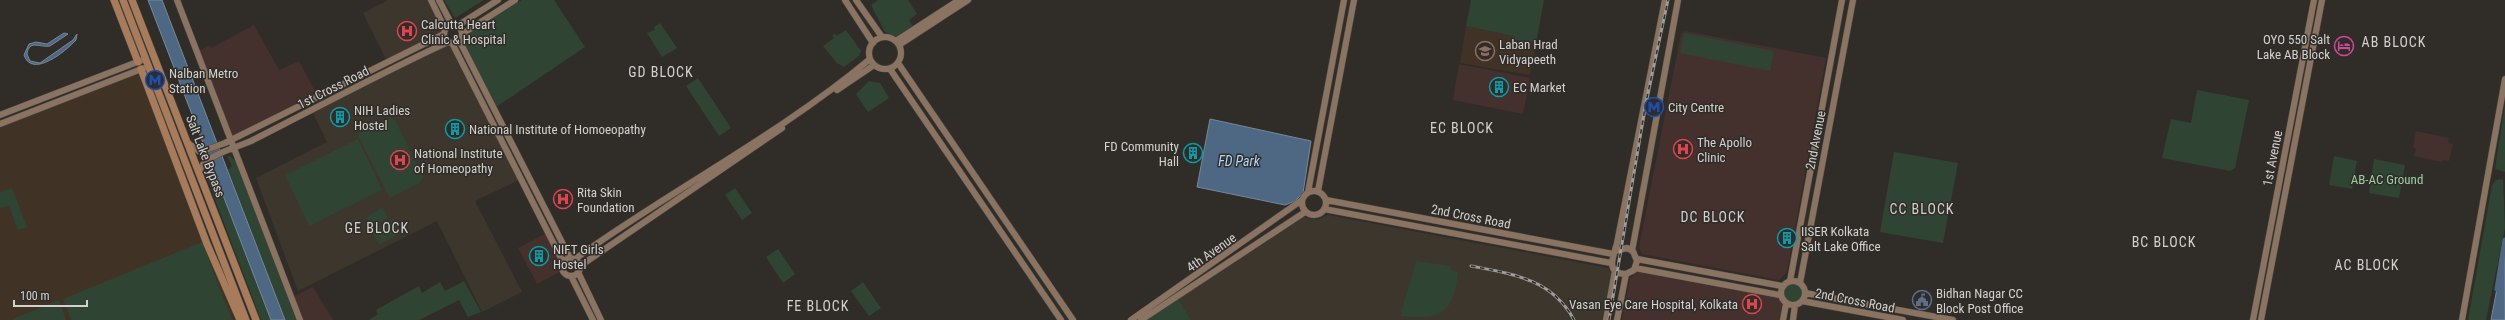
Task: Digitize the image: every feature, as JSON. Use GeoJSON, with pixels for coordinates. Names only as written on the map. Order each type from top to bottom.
{"type":"FeatureCollection","features":[{"type":"Feature","properties":{"kind":"main road","name":"Salt Lake Bypass"},"geometry":{"type":"LineString","coordinates":[[114,0],[142,63],[148,66],[246,320]]}},
{"type":"Feature","properties":{"kind":"main road","name":"Salt Lake Bypass"},"geometry":{"type":"LineString","coordinates":[[123,0],[163,128],[215,263],[240,320]]}},
{"type":"Feature","properties":{"kind":"main road","name":"Salt Lake Bypass"},"geometry":{"type":"LineString","coordinates":[[132,0],[188,141],[254,319]]}},
{"type":"Feature","properties":{"kind":"main road"},"geometry":{"type":"LineString","coordinates":[[163,128],[175,134]]}},
{"type":"Feature","properties":{"kind":"main road"},"geometry":{"type":"LineString","coordinates":[[215,263],[218,247]]}},
{"type":"Feature","properties":{"kind":"street"},"geometry":{"type":"LineString","coordinates":[[178,0],[231,150],[300,320]]}},
{"type":"Feature","properties":{"kind":"street"},"geometry":{"type":"LineString","coordinates":[[431,0],[444,31],[563,262],[563,272],[570,276],[593,320]]}},
{"type":"Feature","properties":{"kind":"street"},"geometry":{"type":"LineString","coordinates":[[439,0],[454,26],[462,34]]}},
{"type":"Feature","properties":{"kind":"street"},"geometry":{"type":"LineString","coordinates":[[454,26],[498,0]]}},
{"type":"Feature","properties":{"kind":"street"},"geometry":{"type":"LineString","coordinates":[[515,0],[462,34],[459,40],[537,192],[579,269],[601,320]]}},
{"type":"Feature","properties":{"kind":"street"},"geometry":{"type":"LineString","coordinates":[[845,0],[873,42]]}},
{"type":"Feature","properties":{"kind":"street"},"geometry":{"type":"LineString","coordinates":[[856,0],[882,37],[898,43]]}},
{"type":"Feature","properties":{"kind":"street"},"geometry":{"type":"LineString","coordinates":[[950,9],[959,0]]}},
{"type":"Feature","properties":{"kind":"street"},"geometry":{"type":"LineString","coordinates":[[898,43],[950,9],[968,0]]}},
{"type":"Feature","properties":{"kind":"street"},"geometry":{"type":"LineString","coordinates":[[1344,0],[1354,1],[1341,71],[1318,191],[1326,200],[1324,209],[1315,215],[1306,212],[1302,200],[1308,192],[1344,0]]}},
{"type":"Feature","properties":{"kind":"street"},"geometry":{"type":"LineString","coordinates":[[1606,320],[1615,271],[1611,263],[1665,0]]}},
{"type":"Feature","properties":{"kind":"street"},"geometry":{"type":"LineString","coordinates":[[1632,251],[1678,0]]}},
{"type":"Feature","properties":{"kind":"street","name":"2nd Avenue"},"geometry":{"type":"LineString","coordinates":[[1790,281],[1842,0]]}},
{"type":"Feature","properties":{"kind":"street","name":"2nd Avenue"},"geometry":{"type":"LineString","coordinates":[[1800,283],[1853,0]]}},
{"type":"Feature","properties":{"kind":"street","name":"1st Avenue"},"geometry":{"type":"LineString","coordinates":[[2253,320],[2314,0]]}},
{"type":"Feature","properties":{"kind":"street","name":"1st Avenue"},"geometry":{"type":"LineString","coordinates":[[2261,320],[2322,0]]}},
{"type":"Feature","properties":{"kind":"street","name":"1st Cross Road"},"geometry":{"type":"LineString","coordinates":[[188,141],[197,150],[203,151],[228,141],[391,60],[454,26]]}},
{"type":"Feature","properties":{"kind":"street"},"geometry":{"type":"LineString","coordinates":[[882,37],[873,42],[869,52],[870,59],[874,65],[882,69],[890,69],[898,63],[902,55],[898,43]]}},
{"type":"Feature","properties":{"kind":"street","name":"1st Cross Road"},"geometry":{"type":"LineString","coordinates":[[201,175],[200,167],[206,160],[231,150],[289,122],[395,68],[450,42],[459,40]]}},
{"type":"Feature","properties":{"kind":"street"},"geometry":{"type":"LineString","coordinates":[[823,98],[870,59]]}},
{"type":"Feature","properties":{"kind":"street"},"geometry":{"type":"LineString","coordinates":[[391,60],[395,68]]}},
{"type":"Feature","properties":{"kind":"street"},"geometry":{"type":"LineString","coordinates":[[0,115],[142,63]]}},
{"type":"Feature","properties":{"kind":"street"},"geometry":{"type":"LineString","coordinates":[[0,124],[142,63]]}},
{"type":"Feature","properties":{"kind":"street"},"geometry":{"type":"LineString","coordinates":[[898,63],[1073,320]]}},
{"type":"Feature","properties":{"kind":"street"},"geometry":{"type":"LineString","coordinates":[[563,262],[662,205],[874,65]]}},
{"type":"Feature","properties":{"kind":"street"},"geometry":{"type":"LineString","coordinates":[[1331,68],[1341,71]]}},
{"type":"Feature","properties":{"kind":"street"},"geometry":{"type":"LineString","coordinates":[[890,69],[1061,320]]}},
{"type":"Feature","properties":{"kind":"street"},"geometry":{"type":"LineString","coordinates":[[2462,320],[2505,79]]}},
{"type":"Feature","properties":{"kind":"street"},"geometry":{"type":"LineString","coordinates":[[1827,82],[1837,84]]}},
{"type":"Feature","properties":{"kind":"street"},"geometry":{"type":"LineString","coordinates":[[2294,103],[2302,105]]}},
{"type":"Feature","properties":{"kind":"street"},"geometry":{"type":"LineString","coordinates":[[285,113],[289,122]]}},
{"type":"Feature","properties":{"kind":"street"},"geometry":{"type":"LineString","coordinates":[[1308,192],[1318,191]]}},
{"type":"Feature","properties":{"kind":"street"},"geometry":{"type":"LineString","coordinates":[[529,196],[537,192]]}},
{"type":"Feature","properties":{"kind":"street","name":"4th Avenue"},"geometry":{"type":"LineString","coordinates":[[1131,320],[1302,200]]}},
{"type":"Feature","properties":{"kind":"street","name":"2nd Cross Road"},"geometry":{"type":"LineString","coordinates":[[1326,200],[1503,234],[1614,253]]}},
{"type":"Feature","properties":{"kind":"street"},"geometry":{"type":"LineString","coordinates":[[570,276],[662,205]]}},
{"type":"Feature","properties":{"kind":"street","name":"2nd Cross Road"},"geometry":{"type":"LineString","coordinates":[[1324,209],[1611,263]]}},
{"type":"Feature","properties":{"kind":"street","name":"4th Avenue"},"geometry":{"type":"LineString","coordinates":[[1141,320],[1306,212]]}},
{"type":"Feature","properties":{"kind":"street"},"geometry":{"type":"LineString","coordinates":[[613,234],[617,240]]}},
{"type":"Feature","properties":{"kind":"street"},"geometry":{"type":"LineString","coordinates":[[1502,243],[1503,234]]}},
{"type":"Feature","properties":{"kind":"street"},"geometry":{"type":"LineString","coordinates":[[1614,253],[1627,248],[1632,251],[1637,259],[1635,268],[1626,274],[1617,320]]}},
{"type":"Feature","properties":{"kind":"street"},"geometry":{"type":"LineString","coordinates":[[1637,259],[1782,286],[1790,281],[1800,283],[1805,292],[1802,301],[1795,305],[1786,304]]}},
{"type":"Feature","properties":{"kind":"street"},"geometry":{"type":"LineString","coordinates":[[1208,267],[1212,273]]}},
{"type":"Feature","properties":{"kind":"street"},"geometry":{"type":"LineString","coordinates":[[1635,268],[1780,295],[1786,304],[1783,320]]}},
{"type":"Feature","properties":{"kind":"street"},"geometry":{"type":"LineString","coordinates":[[1615,271],[1626,274]]}},
{"type":"Feature","properties":{"kind":"street"},"geometry":{"type":"LineString","coordinates":[[1780,295],[1782,286]]}},
{"type":"Feature","properties":{"kind":"street"},"geometry":{"type":"LineString","coordinates":[[1805,292],[1934,318],[1953,320]]}},
{"type":"Feature","properties":{"kind":"street"},"geometry":{"type":"LineString","coordinates":[[2257,299],[2265,300]]}},
{"type":"Feature","properties":{"kind":"street","name":"2nd Cross Road"},"geometry":{"type":"LineString","coordinates":[[1802,301],[1903,320]]}},
{"type":"Feature","properties":{"kind":"street"},"geometry":{"type":"LineString","coordinates":[[1793,320],[1795,305]]}},
{"type":"Feature","properties":{"kind":"shaded area","name":"Calcutta Heart Clinic & Hospital"},"geometry":{"type":"Polygon","coordinates":[[[388,0],[430,0],[444,29],[441,33],[387,61],[363,13],[388,0]]]}},
{"type":"Feature","properties":{"kind":"shaded area"},"geometry":{"type":"Polygon","coordinates":[[[254,25],[279,70],[299,61],[317,95],[233,138],[199,51],[209,45],[211,48],[254,25]]]}},
{"type":"Feature","properties":{"kind":"shaded area","name":"Laban Hrad Vidyapeeth"},"geometry":{"type":"Polygon","coordinates":[[[1466,26],[1513,36],[1512,39],[1536,43],[1530,75],[1460,63],[1466,26]]]}},
{"type":"Feature","properties":{"kind":"shaded area"},"geometry":{"type":"Polygon","coordinates":[[[1685,31],[1826,58],[1787,272],[1779,280],[1642,254],[1639,247],[1681,34],[1685,31]]]}},
{"type":"Feature","properties":{"kind":"shaded area","name":"National Institute of Homeopathy"},"geometry":{"type":"Polygon","coordinates":[[[447,45],[450,46],[519,180],[475,201],[522,292],[482,312],[437,221],[298,291],[256,178],[327,142],[312,111],[447,45]]]}},
{"type":"Feature","properties":{"kind":"shaded area"},"geometry":{"type":"Polygon","coordinates":[[[1459,64],[1530,78],[1523,114],[1453,100],[1459,64]]]}},
{"type":"Feature","properties":{"kind":"shaded area"},"geometry":{"type":"Polygon","coordinates":[[[139,73],[235,320],[0,320],[0,126],[139,73]]]}},
{"type":"Feature","properties":{"kind":"shaded area"},"geometry":{"type":"Polygon","coordinates":[[[2416,131],[2449,138],[2448,143],[2453,144],[2449,161],[2443,160],[2442,162],[2414,156],[2416,148],[2413,148],[2416,131]]]}},
{"type":"Feature","properties":{"kind":"shaded area"},"geometry":{"type":"Polygon","coordinates":[[[1328,215],[1608,268],[1612,275],[1602,320],[1191,320],[1178,298],[1304,217],[1317,220],[1328,215]]]}},
{"type":"Feature","properties":{"kind":"shaded area"},"geometry":{"type":"Polygon","coordinates":[[[546,233],[561,261],[560,272],[537,284],[518,248],[546,233]]]}},
{"type":"Feature","properties":{"kind":"shaded area"},"geometry":{"type":"Polygon","coordinates":[[[1637,272],[1778,298],[1782,305],[1779,320],[1622,320],[1630,278],[1637,272]]]}},
{"type":"Feature","properties":{"kind":"shaded area"},"geometry":{"type":"Polygon","coordinates":[[[313,287],[333,320],[302,320],[292,297],[313,287]]]}},
{"type":"Feature","properties":{"kind":"green space"},"geometry":{"type":"Polygon","coordinates":[[[444,0],[484,0],[455,18],[444,0]]]}},
{"type":"Feature","properties":{"kind":"green space"},"geometry":{"type":"Polygon","coordinates":[[[522,0],[554,0],[585,47],[496,107],[462,42],[466,34],[522,0]]]}},
{"type":"Feature","properties":{"kind":"green space"},"geometry":{"type":"Polygon","coordinates":[[[878,0],[908,0],[917,14],[909,20],[913,26],[897,37],[885,32],[871,5],[878,0]]]}},
{"type":"Feature","properties":{"kind":"green space"},"geometry":{"type":"Polygon","coordinates":[[[1471,0],[1544,0],[1536,43],[1511,39],[1513,36],[1466,26],[1471,0]]]}},
{"type":"Feature","properties":{"kind":"green space"},"geometry":{"type":"Polygon","coordinates":[[[660,23],[677,48],[662,57],[647,33],[655,30],[654,27],[660,23]]]}},
{"type":"Feature","properties":{"kind":"green space"},"geometry":{"type":"Polygon","coordinates":[[[846,30],[861,51],[859,56],[844,67],[837,63],[823,46],[834,38],[832,35],[835,34],[837,36],[846,30]]]}},
{"type":"Feature","properties":{"kind":"green space"},"geometry":{"type":"Polygon","coordinates":[[[1684,33],[1774,51],[1770,71],[1680,53],[1684,33]]]}},
{"type":"Feature","properties":{"kind":"green space"},"geometry":{"type":"Polygon","coordinates":[[[698,78],[731,128],[719,136],[686,86],[698,78]]]}},
{"type":"Feature","properties":{"kind":"green space"},"geometry":{"type":"Polygon","coordinates":[[[869,81],[880,83],[889,98],[868,112],[856,94],[869,81]]]}},
{"type":"Feature","properties":{"kind":"green space"},"geometry":{"type":"Polygon","coordinates":[[[2197,90],[2249,100],[2235,168],[2230,171],[2162,158],[2171,119],[2191,123],[2197,90]]]}},
{"type":"Feature","properties":{"kind":"green space"},"geometry":{"type":"Polygon","coordinates":[[[2505,104],[2505,172],[2495,169],[2505,104]]]}},
{"type":"Feature","properties":{"kind":"green space"},"geometry":{"type":"Polygon","coordinates":[[[390,118],[395,120],[423,177],[419,183],[390,198],[357,134],[390,118]]]}},
{"type":"Feature","properties":{"kind":"green space"},"geometry":{"type":"Polygon","coordinates":[[[358,139],[382,190],[309,226],[285,175],[358,139]]]}},
{"type":"Feature","properties":{"kind":"green space"},"geometry":{"type":"Polygon","coordinates":[[[1894,152],[1958,163],[1943,243],[1880,232],[1894,152]]]}},
{"type":"Feature","properties":{"kind":"green space"},"geometry":{"type":"Polygon","coordinates":[[[227,156],[230,156],[237,163],[296,320],[285,320],[228,170],[232,166],[227,156]]]}},
{"type":"Feature","properties":{"kind":"green space"},"geometry":{"type":"Polygon","coordinates":[[[2334,156],[2357,161],[2352,189],[2329,185],[2334,156]]]}},
{"type":"Feature","properties":{"kind":"green space","name":"AB-AC Ground"},"geometry":{"type":"Polygon","coordinates":[[[2374,159],[2405,165],[2399,198],[2369,193],[2374,159]]]}},
{"type":"Feature","properties":{"kind":"green space"},"geometry":{"type":"Polygon","coordinates":[[[208,162],[210,162],[271,320],[261,320],[205,173],[208,162]]]}},
{"type":"Feature","properties":{"kind":"green space"},"geometry":{"type":"Polygon","coordinates":[[[2503,179],[2505,228],[2486,320],[2468,320],[2492,185],[2496,180],[2503,179]]]}},
{"type":"Feature","properties":{"kind":"green space"},"geometry":{"type":"Polygon","coordinates":[[[12,188],[27,227],[18,230],[9,206],[0,208],[0,192],[12,188]]]}},
{"type":"Feature","properties":{"kind":"green space"},"geometry":{"type":"Polygon","coordinates":[[[735,188],[752,213],[742,220],[725,195],[735,188]]]}},
{"type":"Feature","properties":{"kind":"green space"},"geometry":{"type":"Polygon","coordinates":[[[382,208],[388,218],[371,226],[366,217],[382,208]]]}},
{"type":"Feature","properties":{"kind":"green space"},"geometry":{"type":"Polygon","coordinates":[[[393,219],[401,233],[379,245],[371,231],[393,219]]]}},
{"type":"Feature","properties":{"kind":"green space"},"geometry":{"type":"Polygon","coordinates":[[[202,242],[232,320],[71,320],[63,299],[202,242]]]}},
{"type":"Feature","properties":{"kind":"green space"},"geometry":{"type":"Polygon","coordinates":[[[778,249],[795,274],[783,283],[766,257],[778,249]]]}},
{"type":"Feature","properties":{"kind":"green space"},"geometry":{"type":"Polygon","coordinates":[[[1416,261],[1451,266],[1451,270],[1458,272],[1453,298],[1442,312],[1435,315],[1425,317],[1400,316],[1416,261]]]}},
{"type":"Feature","properties":{"kind":"green space"},"geometry":{"type":"Polygon","coordinates":[[[464,281],[481,312],[468,317],[459,300],[419,320],[369,320],[378,314],[376,310],[419,286],[422,293],[440,282],[445,291],[464,281]]]}},
{"type":"Feature","properties":{"kind":"green space"},"geometry":{"type":"Polygon","coordinates":[[[863,282],[881,308],[869,316],[851,291],[863,282]]]}},
{"type":"Feature","properties":{"kind":"green space"},"geometry":{"type":"Polygon","coordinates":[[[1789,284],[1797,284],[1802,289],[1800,300],[1797,302],[1789,302],[1784,297],[1784,289],[1789,284]]]}},
{"type":"Feature","properties":{"kind":"green space"},"geometry":{"type":"Polygon","coordinates":[[[1178,298],[1191,320],[1145,320],[1178,298]]]}},
{"type":"Feature","properties":{"kind":"green space"},"geometry":{"type":"Polygon","coordinates":[[[59,300],[66,320],[13,319],[59,300]]]}},
{"type":"Feature","properties":{"kind":"water"},"geometry":{"type":"Polygon","coordinates":[[[148,0],[162,0],[285,320],[271,320],[148,0]]]}},
{"type":"Feature","properties":{"kind":"water"},"geometry":{"type":"Polygon","coordinates":[[[64,33],[68,34],[50,46],[33,45],[30,47],[27,54],[30,61],[40,63],[73,40],[77,34],[76,40],[49,61],[41,64],[28,62],[24,55],[29,44],[36,42],[47,44],[64,33]]]}},
{"type":"Feature","properties":{"kind":"water","name":"FD Park"},"geometry":{"type":"Polygon","coordinates":[[[1210,119],[1311,141],[1303,193],[1295,201],[1285,205],[1197,187],[1210,119]]]}},
{"type":"Feature","properties":{"kind":"water"},"geometry":{"type":"Polygon","coordinates":[[[2505,246],[2505,320],[2491,320],[2505,246]]]}},
{"type":"Feature","properties":{"kind":"waterway"},"geometry":{"type":"LineString","coordinates":[[2497,289],[2505,240]]}},
{"type":"Feature","properties":{"kind":"railway"},"geometry":{"type":"LineString","coordinates":[[1609,320],[1646,102],[1668,0]]}},
{"type":"Feature","properties":{"kind":"railway"},"geometry":{"type":"LineString","coordinates":[[1471,266],[1516,276],[1543,287],[1555,295],[1565,306],[1574,320]]}},
{"type":"Feature","properties":{"kind":"place","name":"Calcutta Heart Clinic & Hospital"},"geometry":{"type":"Point","coordinates":[407,31]}},
{"type":"Feature","properties":{"kind":"place","name":"OYO 550 Salt Lake AB Block"},"geometry":{"type":"Point","coordinates":[2344,46]}},
{"type":"Feature","properties":{"kind":"place","name":"Laban Hrad Vidyapeeth"},"geometry":{"type":"Point","coordinates":[1485,51]}},
{"type":"Feature","properties":{"kind":"place","name":"Nalban Metro Station"},"geometry":{"type":"Point","coordinates":[155,80]}},
{"type":"Feature","properties":{"kind":"place","name":"EC Market"},"geometry":{"type":"Point","coordinates":[1499,87]}},
{"type":"Feature","properties":{"kind":"place","name":"City Centre"},"geometry":{"type":"Point","coordinates":[1654,107]}},
{"type":"Feature","properties":{"kind":"place","name":"NIH Ladies Hostel"},"geometry":{"type":"Point","coordinates":[340,117]}},
{"type":"Feature","properties":{"kind":"place","name":"National Institute of Homoeopathy"},"geometry":{"type":"Point","coordinates":[455,129]}},
{"type":"Feature","properties":{"kind":"place","name":"The Apollo Clinic"},"geometry":{"type":"Point","coordinates":[1683,149]}},
{"type":"Feature","properties":{"kind":"place","name":"FD Community Hall"},"geometry":{"type":"Point","coordinates":[1193,153]}},
{"type":"Feature","properties":{"kind":"place","name":"National Institute of Homeopathy"},"geometry":{"type":"Point","coordinates":[400,160]}},
{"type":"Feature","properties":{"kind":"place","name":"Rita Skin Foundation"},"geometry":{"type":"Point","coordinates":[563,199]}},
{"type":"Feature","properties":{"kind":"place","name":"IISER Kolkata Salt Lake Office"},"geometry":{"type":"Point","coordinates":[1787,238]}},
{"type":"Feature","properties":{"kind":"place","name":"NIFT Girls Hostel"},"geometry":{"type":"Point","coordinates":[539,256]}},
{"type":"Feature","properties":{"kind":"place","name":"Bidhan Nagar CC Block Post Office"},"geometry":{"type":"Point","coordinates":[1922,300]}},
{"type":"Feature","properties":{"kind":"place","name":"Vasan Eye Care Hospital, Kolkata"},"geometry":{"type":"Point","coordinates":[1752,304]}},
{"type":"Feature","properties":{"kind":"district","name":"AB BLOCK"},"geometry":{"type":"Point","coordinates":[2394,42]}},
{"type":"Feature","properties":{"kind":"district","name":"GD BLOCK"},"geometry":{"type":"Point","coordinates":[661,72]}},
{"type":"Feature","properties":{"kind":"district","name":"EC BLOCK"},"geometry":{"type":"Point","coordinates":[1462,128]}},
{"type":"Feature","properties":{"kind":"district","name":"CC BLOCK"},"geometry":{"type":"Point","coordinates":[1922,209]}},
{"type":"Feature","properties":{"kind":"district","name":"DC BLOCK"},"geometry":{"type":"Point","coordinates":[1713,217]}},
{"type":"Feature","properties":{"kind":"district","name":"GE BLOCK"},"geometry":{"type":"Point","coordinates":[377,228]}},
{"type":"Feature","properties":{"kind":"district","name":"BC BLOCK"},"geometry":{"type":"Point","coordinates":[2164,242]}},
{"type":"Feature","properties":{"kind":"district","name":"AC BLOCK"},"geometry":{"type":"Point","coordinates":[2367,265]}},
{"type":"Feature","properties":{"kind":"district","name":"FE BLOCK"},"geometry":{"type":"Point","coordinates":[818,306]}}]}
